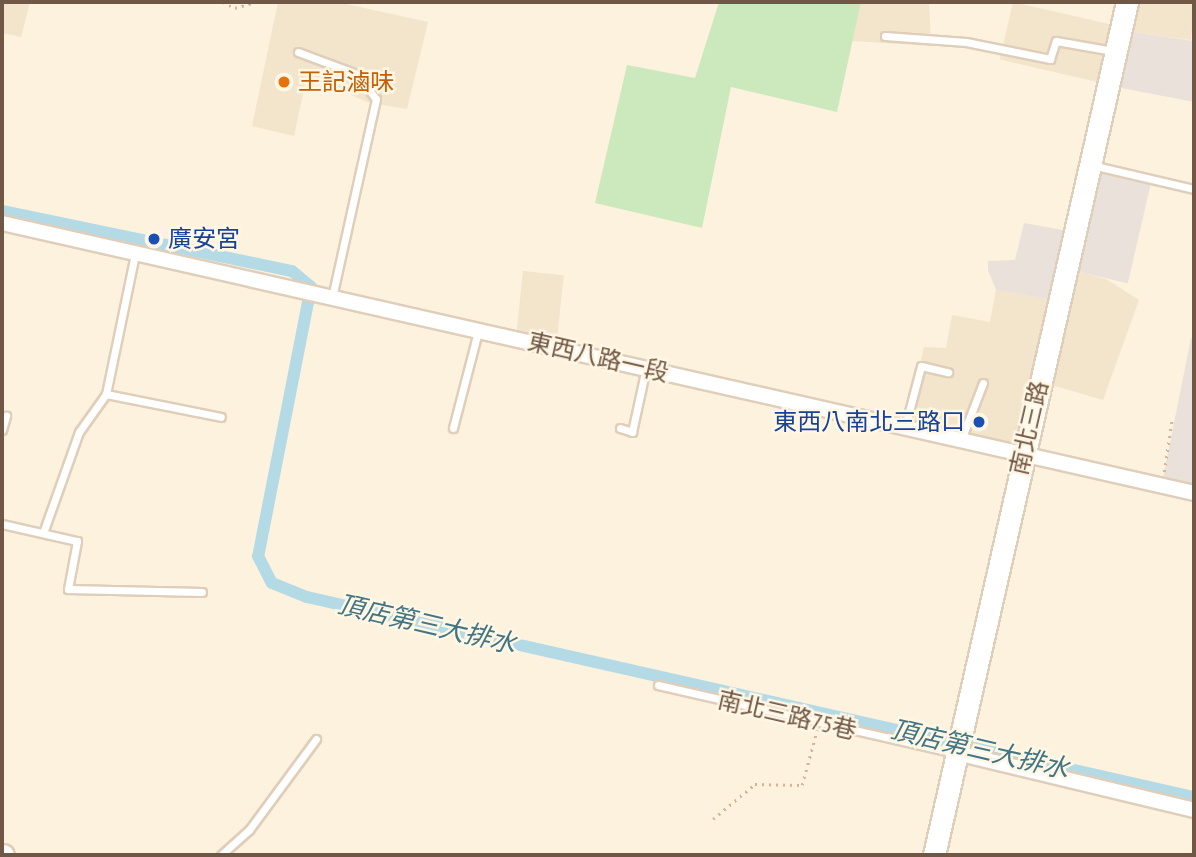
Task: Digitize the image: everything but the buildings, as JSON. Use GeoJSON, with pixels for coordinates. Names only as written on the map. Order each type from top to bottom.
{"type":"FeatureCollection","features":[{"type":"Feature","properties":{"kind":"street","name":"南北三路"},"geometry":{"type":"LineString","coordinates":[[934,855],[1127,2]]}},
{"type":"Feature","properties":{"kind":"street","name":"東西八路一段"},"geometry":{"type":"LineString","coordinates":[[2,223],[1194,493]]}},
{"type":"Feature","properties":{"kind":"street"},"geometry":{"type":"LineString","coordinates":[[958,744],[1194,810]]}},
{"type":"Feature","properties":{"kind":"lane"},"geometry":{"type":"LineString","coordinates":[[885,36],[966,41],[1050,60],[1056,41],[1116,52]]}},
{"type":"Feature","properties":{"kind":"lane"},"geometry":{"type":"LineString","coordinates":[[298,52],[357,74],[376,99],[332,297]]}},
{"type":"Feature","properties":{"kind":"lane"},"geometry":{"type":"LineString","coordinates":[[1091,165],[1194,189]]}},
{"type":"Feature","properties":{"kind":"lane"},"geometry":{"type":"LineString","coordinates":[[43,533],[79,432],[106,394],[135,254]]}},
{"type":"Feature","properties":{"kind":"lane"},"geometry":{"type":"LineString","coordinates":[[453,428],[478,330]]}},
{"type":"Feature","properties":{"kind":"lane"},"geometry":{"type":"LineString","coordinates":[[905,427],[921,366],[948,372]]}},
{"type":"Feature","properties":{"kind":"lane"},"geometry":{"type":"LineString","coordinates":[[620,428],[632,432],[646,368]]}},
{"type":"Feature","properties":{"kind":"lane"},"geometry":{"type":"LineString","coordinates":[[961,440],[983,383]]}},
{"type":"Feature","properties":{"kind":"lane"},"geometry":{"type":"LineString","coordinates":[[106,394],[221,417]]}},
{"type":"Feature","properties":{"kind":"lane"},"geometry":{"type":"LineString","coordinates":[[2,430],[6,416]]}},
{"type":"Feature","properties":{"kind":"lane"},"geometry":{"type":"LineString","coordinates":[[2,524],[77,541],[68,589],[202,592]]}},
{"type":"Feature","properties":{"kind":"lane","name":"南北三路75巷"},"geometry":{"type":"LineString","coordinates":[[658,685],[819,722],[958,744]]}},
{"type":"Feature","properties":{"kind":"lane"},"geometry":{"type":"LineString","coordinates":[[221,855],[249,830],[316,739]]}},
{"type":"Feature","properties":{"kind":"path"},"geometry":{"type":"LineString","coordinates":[[223,2],[235,8],[256,2]]}},
{"type":"Feature","properties":{"kind":"path"},"geometry":{"type":"LineString","coordinates":[[1162,486],[1172,419]]}},
{"type":"Feature","properties":{"kind":"path"},"geometry":{"type":"LineString","coordinates":[[713,819],[755,784],[802,785],[819,722]]}},
{"type":"Feature","properties":{"kind":"shaded area"},"geometry":{"type":"Polygon","coordinates":[[[2,2],[30,2],[21,37],[2,33],[2,2]]]}},
{"type":"Feature","properties":{"kind":"shaded area"},"geometry":{"type":"Polygon","coordinates":[[[278,2],[337,2],[428,22],[407,109],[370,103],[307,76],[294,136],[252,126],[278,2]]]}},
{"type":"Feature","properties":{"kind":"shaded area"},"geometry":{"type":"Polygon","coordinates":[[[861,2],[929,2],[931,46],[852,41],[861,2]]]}},
{"type":"Feature","properties":{"kind":"shaded area"},"geometry":{"type":"Polygon","coordinates":[[[1013,2],[1115,26],[1102,83],[1000,59],[1013,2]]]}},
{"type":"Feature","properties":{"kind":"shaded area"},"geometry":{"type":"Polygon","coordinates":[[[1140,2],[1194,2],[1191,40],[1134,32],[1140,2]]]}},
{"type":"Feature","properties":{"kind":"shaded area"},"geometry":{"type":"Polygon","coordinates":[[[1134,32],[1194,41],[1194,102],[1121,88],[1134,32]]]}},
{"type":"Feature","properties":{"kind":"shaded area"},"geometry":{"type":"Polygon","coordinates":[[[1095,172],[1151,185],[1128,283],[1072,270],[1095,172]]]}},
{"type":"Feature","properties":{"kind":"shaded area"},"geometry":{"type":"Polygon","coordinates":[[[1024,223],[1068,231],[1052,300],[996,290],[988,270],[988,261],[1015,260],[1024,223]]]}},
{"type":"Feature","properties":{"kind":"shaded area"},"geometry":{"type":"Polygon","coordinates":[[[523,271],[564,275],[557,342],[516,338],[523,271]]]}},
{"type":"Feature","properties":{"kind":"shaded area"},"geometry":{"type":"Polygon","coordinates":[[[1075,271],[1106,279],[1139,300],[1103,400],[1052,385],[1075,271]]]}},
{"type":"Feature","properties":{"kind":"shaded area"},"geometry":{"type":"Polygon","coordinates":[[[996,290],[1052,300],[1017,454],[905,427],[924,347],[946,348],[952,315],[990,322],[996,290]]]}},
{"type":"Feature","properties":{"kind":"shaded area"},"geometry":{"type":"Polygon","coordinates":[[[1191,338],[1194,339],[1194,484],[1163,478],[1191,338]]]}},
{"type":"Feature","properties":{"kind":"green space"},"geometry":{"type":"Polygon","coordinates":[[[719,2],[861,2],[837,112],[731,87],[702,228],[595,203],[627,65],[695,78],[719,2]]]}},
{"type":"Feature","properties":{"kind":"waterway","name":"頂店第三大排水"},"geometry":{"type":"LineString","coordinates":[[2,211],[292,271],[311,287],[258,556],[272,583],[307,597],[1194,797]]}},
{"type":"Feature","properties":{"kind":"place","name":"王記滷味"},"geometry":{"type":"Point","coordinates":[284,82]}},
{"type":"Feature","properties":{"kind":"place","name":"廣安宮"},"geometry":{"type":"Point","coordinates":[154,239]}},
{"type":"Feature","properties":{"kind":"place","name":"東西八南北三路口"},"geometry":{"type":"Point","coordinates":[979,422]}}]}
